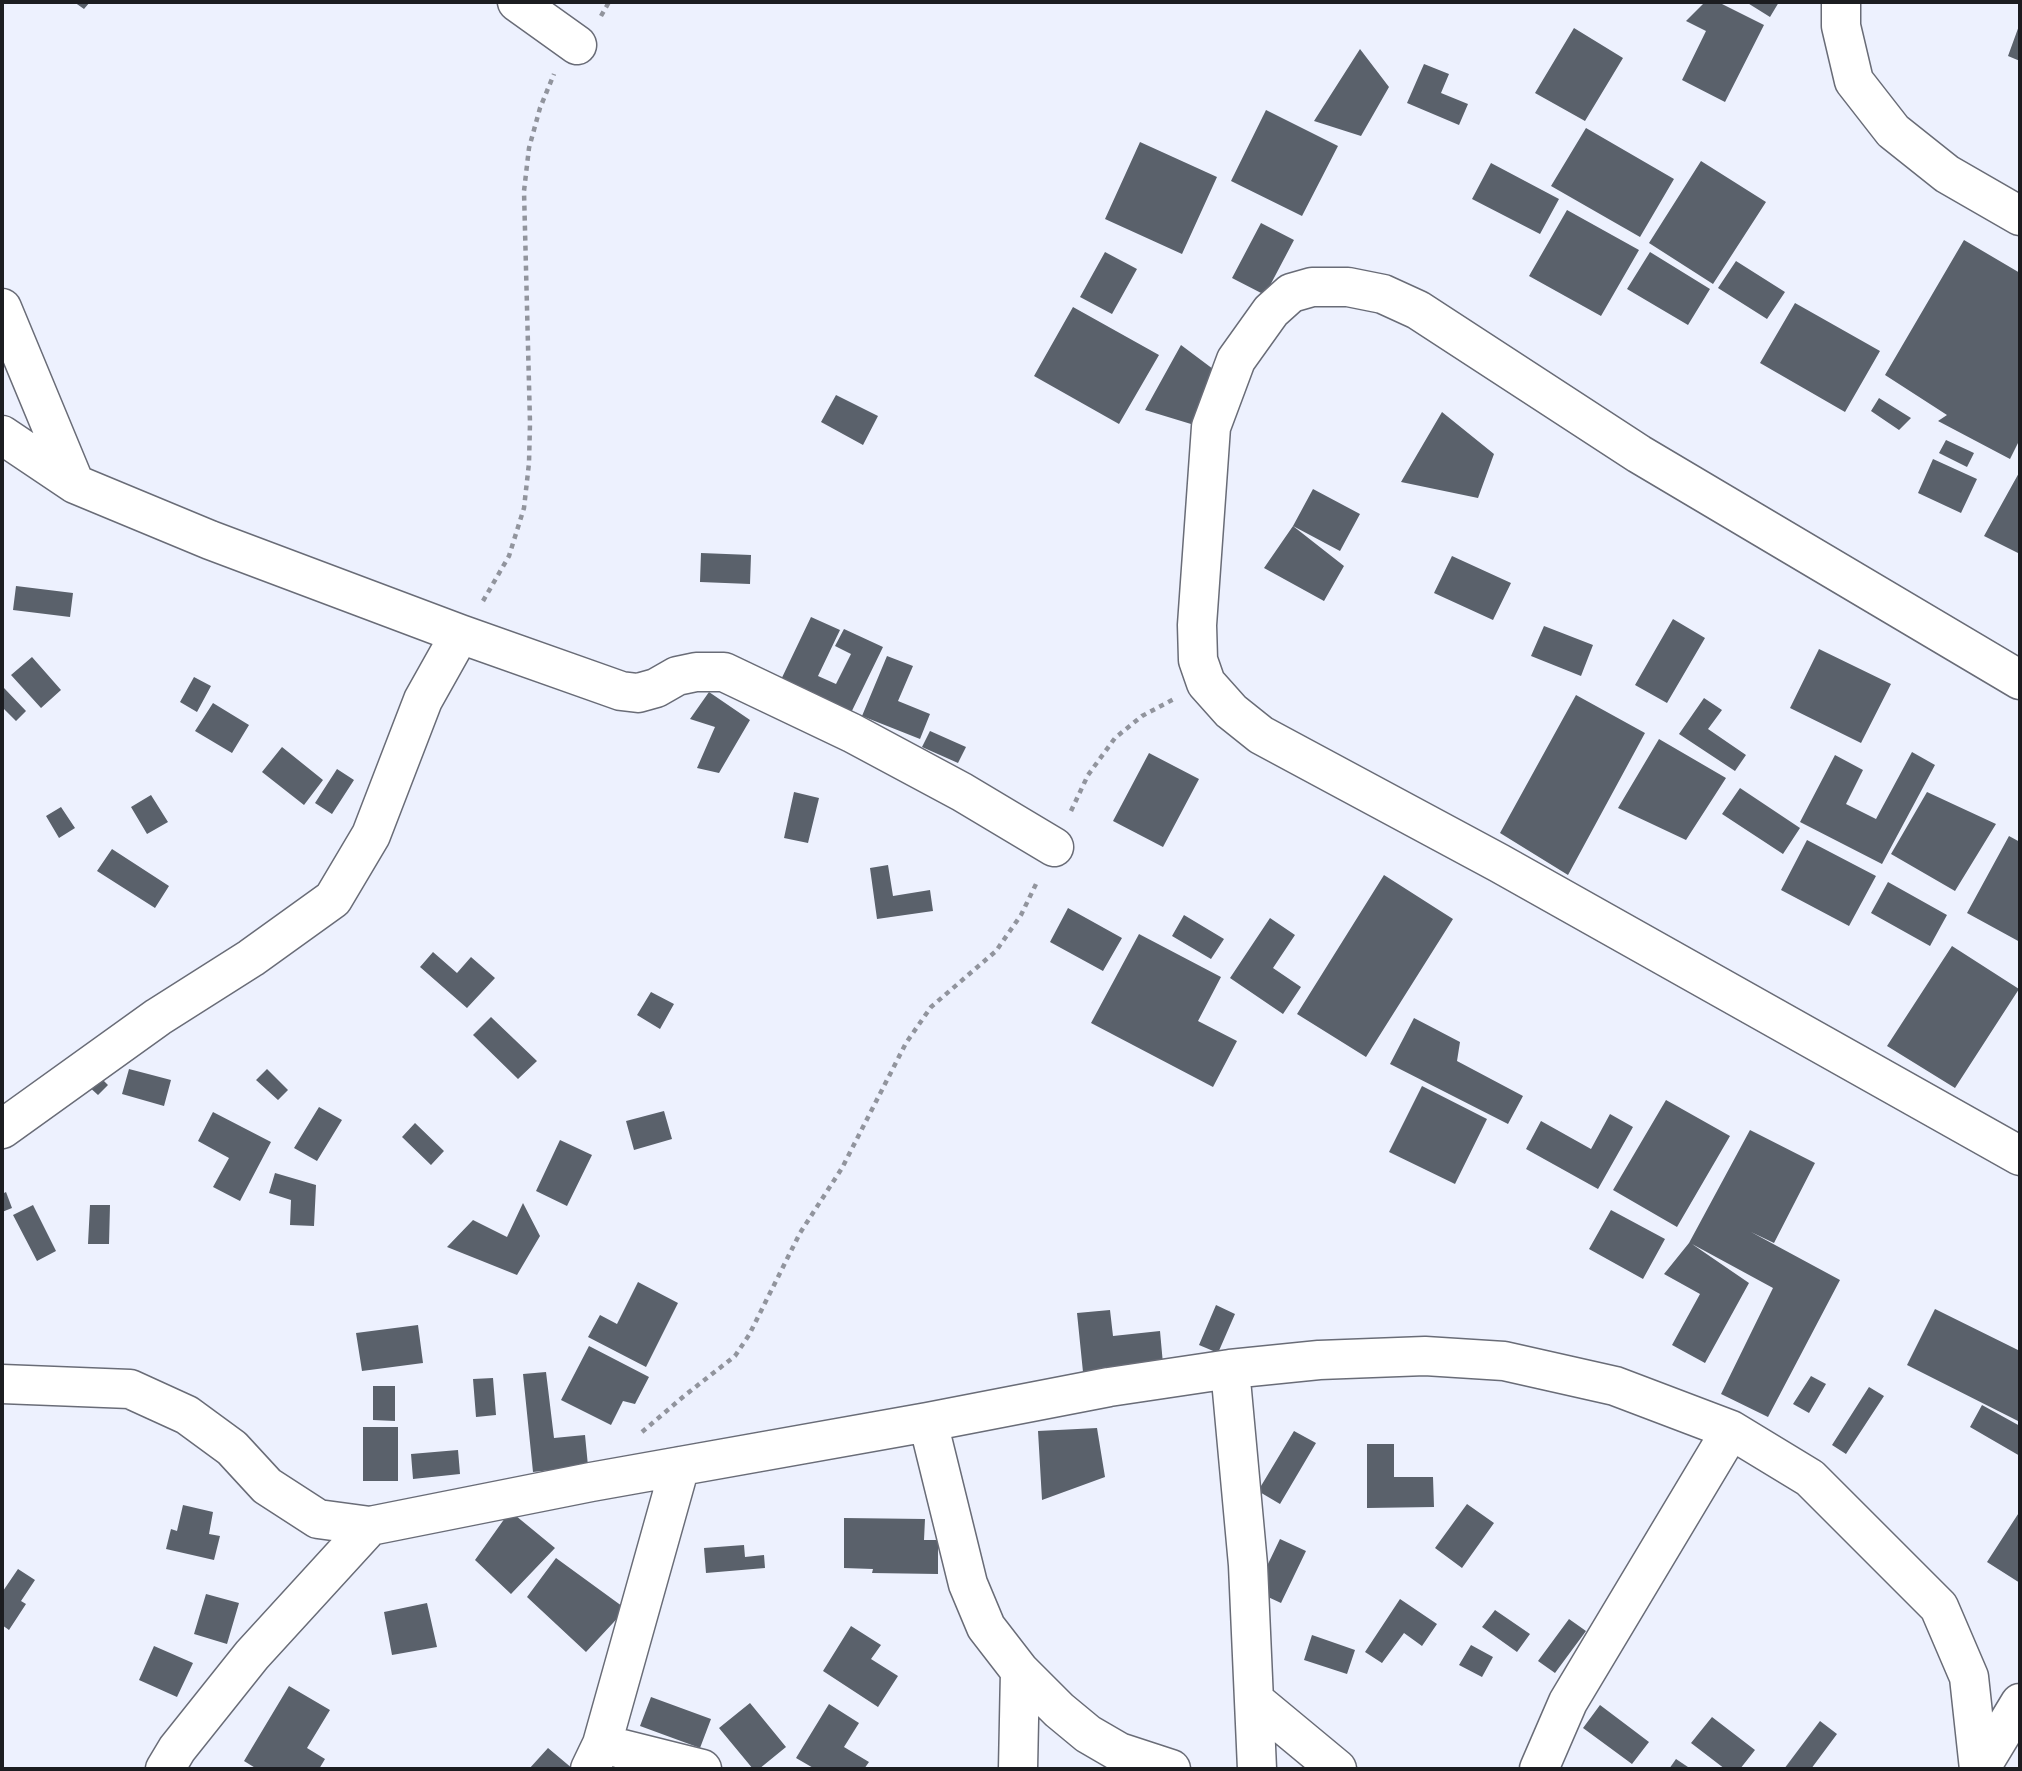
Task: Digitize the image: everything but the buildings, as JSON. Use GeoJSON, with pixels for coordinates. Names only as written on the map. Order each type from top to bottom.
{"type":"FeatureCollection","features":[{"type":"Feature","properties":{"kind":"street"},"geometry":{"type":"LineString","coordinates":[[517,2],[577,45]]}},
{"type":"Feature","properties":{"kind":"street"},"geometry":{"type":"LineString","coordinates":[[1841,2],[1841,26],[1854,81],[1893,131],[1947,174],[2020,216]]}},
{"type":"Feature","properties":{"kind":"street"},"geometry":{"type":"LineString","coordinates":[[2020,680],[1639,454],[1418,310],[1383,294],[1349,287],[1312,287],[1291,293],[1271,311],[1236,360],[1211,427],[1197,625],[1198,660],[1206,683],[1216,697],[1261,735],[1499,863],[2020,1156]]}},
{"type":"Feature","properties":{"kind":"street"},"geometry":{"type":"LineString","coordinates":[[2,308],[75,484]]}},
{"type":"Feature","properties":{"kind":"street"},"geometry":{"type":"LineString","coordinates":[[2,435],[75,484],[209,540],[621,691],[638,693],[696,672],[724,672],[852,733],[962,792],[1054,847]]}},
{"type":"Feature","properties":{"kind":"street"},"geometry":{"type":"LineString","coordinates":[[2,1129],[158,1017],[251,958],[333,899],[371,835],[423,699],[460,634]]}},
{"type":"Feature","properties":{"kind":"street"},"geometry":{"type":"LineString","coordinates":[[2,1384],[130,1389],[187,1415],[232,1448],[267,1486],[317,1520],[370,1526],[1109,1387],[1230,1369],[1319,1360],[1425,1356],[1504,1361],[1615,1386],[1731,1430],[1810,1478],[1939,1607],[1969,1677],[1980,1769]]}},
{"type":"Feature","properties":{"kind":"street"},"geometry":{"type":"LineString","coordinates":[[1230,1369],[1248,1565],[1257,1769]]}},
{"type":"Feature","properties":{"kind":"street"},"geometry":{"type":"LineString","coordinates":[[929,1422],[968,1584],[986,1628],[1020,1671],[1059,1710],[1088,1734],[1119,1752],[1171,1769]]}},
{"type":"Feature","properties":{"kind":"street"},"geometry":{"type":"LineString","coordinates":[[1539,1769],[1568,1702],[1731,1430]]}},
{"type":"Feature","properties":{"kind":"street"},"geometry":{"type":"LineString","coordinates":[[680,1466],[596,1757],[702,1769]]}},
{"type":"Feature","properties":{"kind":"street"},"geometry":{"type":"LineString","coordinates":[[164,1769],[252,1655],[370,1526]]}},
{"type":"Feature","properties":{"kind":"street"},"geometry":{"type":"LineString","coordinates":[[1018,1769],[1020,1671]]}},
{"type":"Feature","properties":{"kind":"street"},"geometry":{"type":"LineString","coordinates":[[1255,1701],[1337,1769]]}},
{"type":"Feature","properties":{"kind":"street"},"geometry":{"type":"LineString","coordinates":[[1980,1769],[2020,1703]]}},
{"type":"Feature","properties":{"kind":"path"},"geometry":{"type":"LineString","coordinates":[[460,634],[490,592],[509,555],[524,508],[530,424],[524,191],[527,159],[540,108],[554,74],[609,2]]}},
{"type":"Feature","properties":{"kind":"path"},"geometry":{"type":"LineString","coordinates":[[637,1438],[735,1356],[749,1335],[800,1233],[842,1168],[906,1043],[932,1007],[996,951],[1021,915],[1088,775],[1115,738],[1142,716],[1206,683]]}}]}
